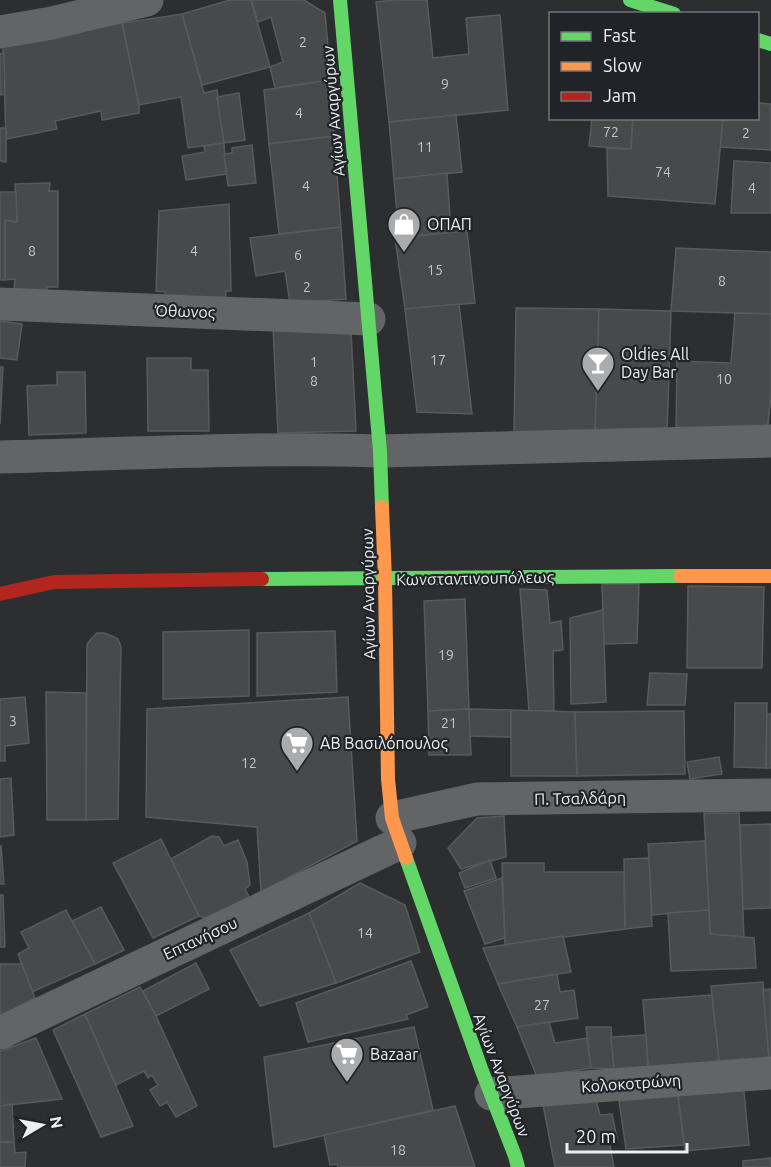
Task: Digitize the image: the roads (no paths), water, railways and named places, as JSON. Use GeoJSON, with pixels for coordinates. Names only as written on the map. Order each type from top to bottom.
{"type":"FeatureCollection","features":[{"type":"Feature","properties":{"kind":"main road","name":"Αγίων Αναργύρων"},"geometry":{"type":"LineString","coordinates":[[340,0],[380,452],[385,579],[388,779],[396,831],[518,1167]]}},
{"type":"Feature","properties":{"kind":"main road"},"geometry":{"type":"LineString","coordinates":[[630,0],[668,12]]}},
{"type":"Feature","properties":{"kind":"main road","name":"Κωνσταντινουπόλεως"},"geometry":{"type":"LineString","coordinates":[[0,594],[54,582],[771,576]]}},
{"type":"Feature","properties":{"kind":"street"},"geometry":{"type":"LineString","coordinates":[[0,32],[52,23],[147,0]]}},
{"type":"Feature","properties":{"kind":"street","name":"Όθωνος"},"geometry":{"type":"LineString","coordinates":[[0,304],[369,319]]}},
{"type":"Feature","properties":{"kind":"street"},"geometry":{"type":"LineString","coordinates":[[0,457],[337,450],[380,452],[771,441]]}},
{"type":"Feature","properties":{"kind":"street","name":"Π. Τσαλδάρη"},"geometry":{"type":"LineString","coordinates":[[396,831],[477,799],[771,795]]}},
{"type":"Feature","properties":{"kind":"street","name":"Επτανήσου"},"geometry":{"type":"LineString","coordinates":[[0,1033],[396,831]]}},
{"type":"Feature","properties":{"kind":"street","name":"Κολοκοτρώνη"},"geometry":{"type":"LineString","coordinates":[[491,1094],[771,1072]]}},
{"type":"Feature","properties":{"kind":"place","name":"ΟΠΑΠ"},"geometry":{"type":"Point","coordinates":[404,253]}},
{"type":"Feature","properties":{"kind":"place","name":"Oldies All Day Bar"},"geometry":{"type":"Point","coordinates":[598,392]}},
{"type":"Feature","properties":{"kind":"place","name":"ΑΒ Βασιλόπουλος"},"geometry":{"type":"Point","coordinates":[297,772]}},
{"type":"Feature","properties":{"kind":"place","name":"Bazaar"},"geometry":{"type":"Point","coordinates":[347,1083]}}]}
